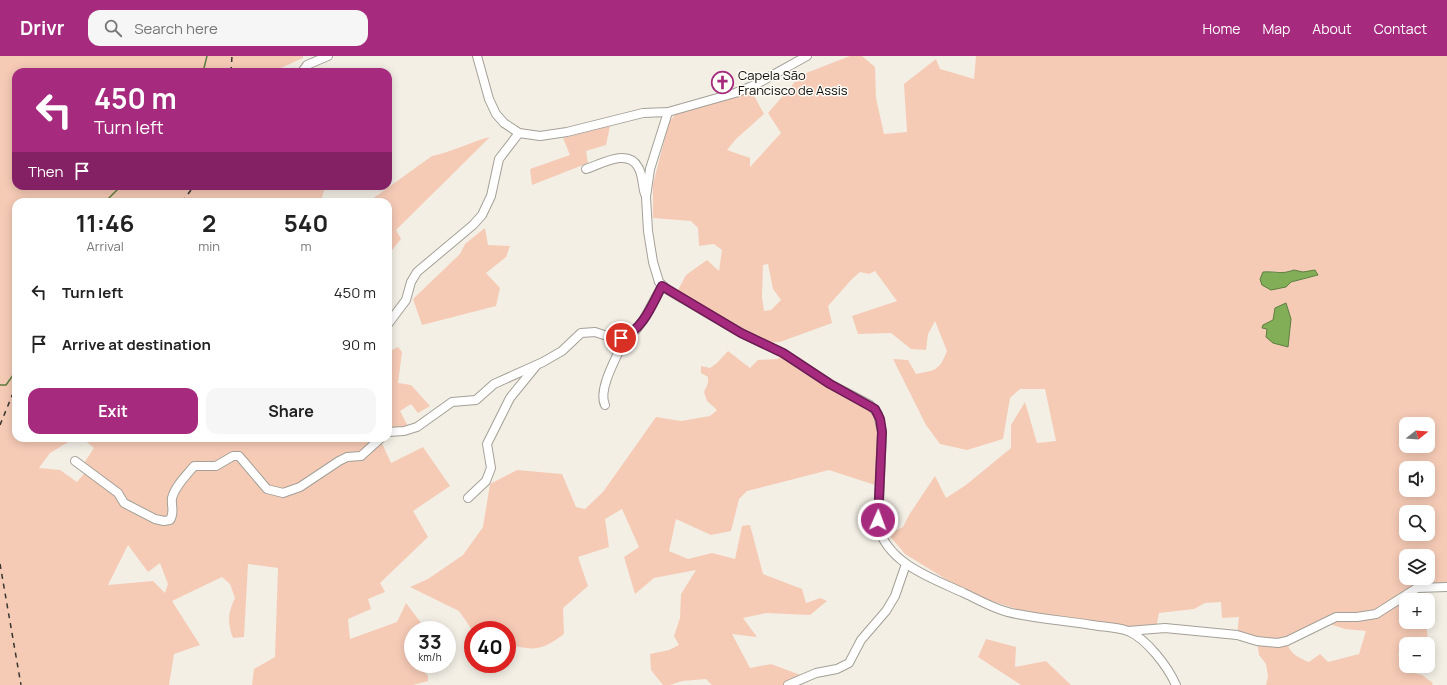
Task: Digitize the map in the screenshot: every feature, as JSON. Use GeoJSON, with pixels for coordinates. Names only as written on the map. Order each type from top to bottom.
{"type":"FeatureCollection","features":[{"type":"Feature","properties":{"kind":"street"},"geometry":{"type":"LineString","coordinates":[[305,68],[307,65],[328,56]]}},
{"type":"Feature","properties":{"kind":"street"},"geometry":{"type":"LineString","coordinates":[[477,56],[489,99],[496,114],[504,123],[526,135],[548,135],[643,113],[668,112],[745,90],[807,56]]}},
{"type":"Feature","properties":{"kind":"street"},"geometry":{"type":"LineString","coordinates":[[646,197],[650,169],[668,112]]}},
{"type":"Feature","properties":{"kind":"street"},"geometry":{"type":"LineString","coordinates":[[392,319],[406,300],[411,282],[417,272],[473,225],[482,215],[491,196],[499,159],[519,132]]}},
{"type":"Feature","properties":{"kind":"street"},"geometry":{"type":"LineString","coordinates":[[586,169],[619,158],[628,158],[638,167],[646,197],[650,246],[656,275],[662,286],[741,333],[783,353],[830,384],[875,409],[880,419],[882,432],[878,526],[886,542],[906,564],[927,577],[1008,612],[1128,631],[1166,628],[1237,635],[1257,641],[1278,643],[1287,641],[1336,616],[1368,616],[1376,614],[1417,588],[1447,587]]}},
{"type":"Feature","properties":{"kind":"street"},"geometry":{"type":"LineString","coordinates":[[392,432],[404,431],[417,427],[452,402],[476,400],[494,384],[537,365],[562,351],[577,335],[585,332],[594,332],[616,339],[626,336],[636,330],[644,319],[662,286]]}},
{"type":"Feature","properties":{"kind":"street"},"geometry":{"type":"LineString","coordinates":[[605,405],[603,398],[606,380],[626,336]]}},
{"type":"Feature","properties":{"kind":"street"},"geometry":{"type":"LineString","coordinates":[[468,498],[486,482],[491,468],[487,444],[510,398],[537,365]]}},
{"type":"Feature","properties":{"kind":"street"},"geometry":{"type":"LineString","coordinates":[[75,461],[118,493],[124,503],[155,519],[164,521],[170,520],[174,514],[172,500],[175,491],[194,466],[216,466],[233,456],[239,456],[267,489],[283,493],[300,487],[347,457],[361,456],[377,442]]}},
{"type":"Feature","properties":{"kind":"street"},"geometry":{"type":"LineString","coordinates":[[788,685],[816,673],[837,669],[849,663],[861,640],[886,611],[895,596],[906,564]]}},
{"type":"Feature","properties":{"kind":"street"},"geometry":{"type":"LineString","coordinates":[[1128,631],[1155,652],[1169,671],[1176,685]]}},
{"type":"Feature","properties":{"kind":"shaded area"},"geometry":{"type":"Polygon","coordinates":[[[0,56],[303,56],[303,58],[281,68],[12,68],[12,190],[324,190],[322,198],[12,198],[12,442],[68,442],[50,453],[39,468],[60,470],[77,482],[87,470],[82,466],[94,448],[87,442],[381,442],[391,463],[423,447],[450,486],[413,511],[428,537],[380,583],[385,592],[368,599],[371,609],[348,619],[350,639],[397,622],[406,603],[420,621],[404,621],[404,673],[426,673],[428,676],[428,681],[413,685],[252,685],[254,669],[275,657],[278,568],[248,564],[244,637],[233,638],[229,618],[235,598],[230,584],[222,577],[172,601],[200,645],[174,654],[169,685],[0,685],[0,56]],[[128,545],[108,585],[153,581],[165,593],[168,584],[160,563],[148,572],[128,545]]]}},
{"type":"Feature","properties":{"kind":"shaded area"},"geometry":{"type":"Polygon","coordinates":[[[850,56],[862,56],[875,67],[876,98],[884,134],[907,132],[904,84],[936,59],[940,69],[974,79],[976,56],[1447,56],[1447,587],[1409,593],[1399,593],[1399,629],[1427,629],[1428,637],[1399,637],[1399,673],[1414,673],[1422,675],[1433,683],[1432,685],[1266,685],[1268,676],[1266,664],[1259,655],[1257,641],[1237,635],[1239,617],[1222,618],[1221,602],[1205,603],[1194,609],[1159,613],[1157,624],[1130,627],[1035,615],[970,594],[905,554],[888,534],[903,527],[909,515],[935,476],[946,498],[966,485],[1011,448],[1011,425],[1025,402],[1037,443],[1056,441],[1045,389],[1020,389],[1010,398],[1003,439],[967,450],[940,444],[926,425],[893,359],[908,360],[916,374],[928,372],[939,366],[947,351],[935,321],[928,334],[926,350],[911,349],[891,333],[858,334],[852,316],[897,301],[875,271],[869,274],[860,272],[828,306],[832,323],[780,342],[765,343],[678,290],[686,275],[707,260],[719,271],[722,250],[714,244],[699,246],[698,228],[691,221],[653,218],[653,184],[669,122],[676,114],[751,90],[764,114],[736,139],[727,150],[750,158],[750,167],[781,133],[768,113],[801,75],[850,56]],[[768,264],[763,265],[762,297],[764,311],[771,310],[781,300],[773,289],[768,264]],[[1294,270],[1282,272],[1263,272],[1291,282],[1317,276],[1315,270],[1303,272],[1294,270]],[[1323,622],[1287,641],[1289,649],[1298,657],[1309,662],[1320,654],[1328,662],[1359,654],[1366,631],[1345,629],[1323,622]]]}},
{"type":"Feature","properties":{"kind":"shaded area"},"geometry":{"type":"Polygon","coordinates":[[[610,126],[606,145],[586,151],[588,163],[532,185],[530,169],[570,155],[563,138],[610,126]]]}},
{"type":"Feature","properties":{"kind":"shaded area"},"geometry":{"type":"Polygon","coordinates":[[[490,137],[396,230],[401,239],[392,250],[392,198],[374,198],[385,190],[392,190],[392,185],[432,156],[490,137]]]}},
{"type":"Feature","properties":{"kind":"shaded area"},"geometry":{"type":"Polygon","coordinates":[[[485,228],[488,245],[510,246],[506,257],[486,273],[500,288],[496,306],[422,325],[413,299],[460,254],[465,244],[485,228]]]}},
{"type":"Feature","properties":{"kind":"shaded area"},"geometry":{"type":"Polygon","coordinates":[[[1294,270],[1303,272],[1315,270],[1318,275],[1291,282],[1286,287],[1271,290],[1262,285],[1260,279],[1263,272],[1282,273],[1294,270]]]}},
{"type":"Feature","properties":{"kind":"shaded area"},"geometry":{"type":"Polygon","coordinates":[[[1286,303],[1291,319],[1288,347],[1273,343],[1266,337],[1267,329],[1262,328],[1263,325],[1273,320],[1275,308],[1286,303]]]}},
{"type":"Feature","properties":{"kind":"shaded area"},"geometry":{"type":"Polygon","coordinates":[[[398,347],[402,352],[398,383],[411,385],[430,406],[418,413],[411,404],[400,411],[410,430],[392,432],[392,350],[398,347]]]}},
{"type":"Feature","properties":{"kind":"shaded area"},"geometry":{"type":"Polygon","coordinates":[[[728,351],[750,368],[758,360],[778,359],[782,354],[869,406],[879,424],[875,485],[829,470],[747,491],[739,499],[731,531],[711,535],[676,519],[669,551],[688,559],[712,553],[735,559],[742,526],[750,525],[763,574],[802,589],[806,603],[820,598],[827,601],[810,615],[766,613],[743,618],[757,637],[732,634],[750,668],[771,664],[806,677],[788,685],[712,685],[706,679],[682,681],[670,685],[663,685],[651,670],[650,654],[669,650],[679,645],[674,636],[680,618],[681,594],[696,570],[654,578],[635,594],[624,557],[639,547],[622,509],[605,519],[609,547],[578,557],[588,586],[563,608],[564,634],[550,644],[537,648],[516,646],[516,621],[466,621],[459,611],[410,587],[428,579],[463,555],[483,527],[490,484],[517,470],[562,474],[576,507],[585,509],[603,492],[656,417],[681,421],[710,416],[717,410],[707,401],[704,392],[708,383],[708,377],[701,373],[701,366],[710,368],[728,351]]]}},
{"type":"Feature","properties":{"kind":"shaded area"},"geometry":{"type":"Polygon","coordinates":[[[986,639],[1016,647],[1015,667],[1046,661],[1071,685],[1021,685],[978,657],[986,639]]]}},
{"type":"Feature","properties":{"kind":"waterway"},"geometry":{"type":"LineString","coordinates":[[204,68],[207,56]]}},
{"type":"Feature","properties":{"kind":"waterway"},"geometry":{"type":"LineString","coordinates":[[109,198],[117,190]]}},
{"type":"Feature","properties":{"kind":"waterway"},"geometry":{"type":"LineString","coordinates":[[0,385],[6,385],[12,377]]}},
{"type":"Feature","properties":{"kind":"railway"},"geometry":{"type":"LineString","coordinates":[[231,68],[232,56]]}},
{"type":"Feature","properties":{"kind":"railway"},"geometry":{"type":"LineString","coordinates":[[185,198],[191,190]]}},
{"type":"Feature","properties":{"kind":"railway"},"geometry":{"type":"LineString","coordinates":[[0,425],[12,396]]}},
{"type":"Feature","properties":{"kind":"railway"},"geometry":{"type":"LineString","coordinates":[[0,564],[21,685]]}},
{"type":"Feature","properties":{"kind":"place","name":"Capela São Francisco de Assis"},"geometry":{"type":"Point","coordinates":[722,82]}},
{"type":"Feature","properties":{"kind":"route"},"geometry":{"type":"LineString","coordinates":[[621,338],[636,330],[648,313],[662,286],[741,333],[783,353],[830,384],[870,405],[878,414],[882,432],[878,520]]}}]}
